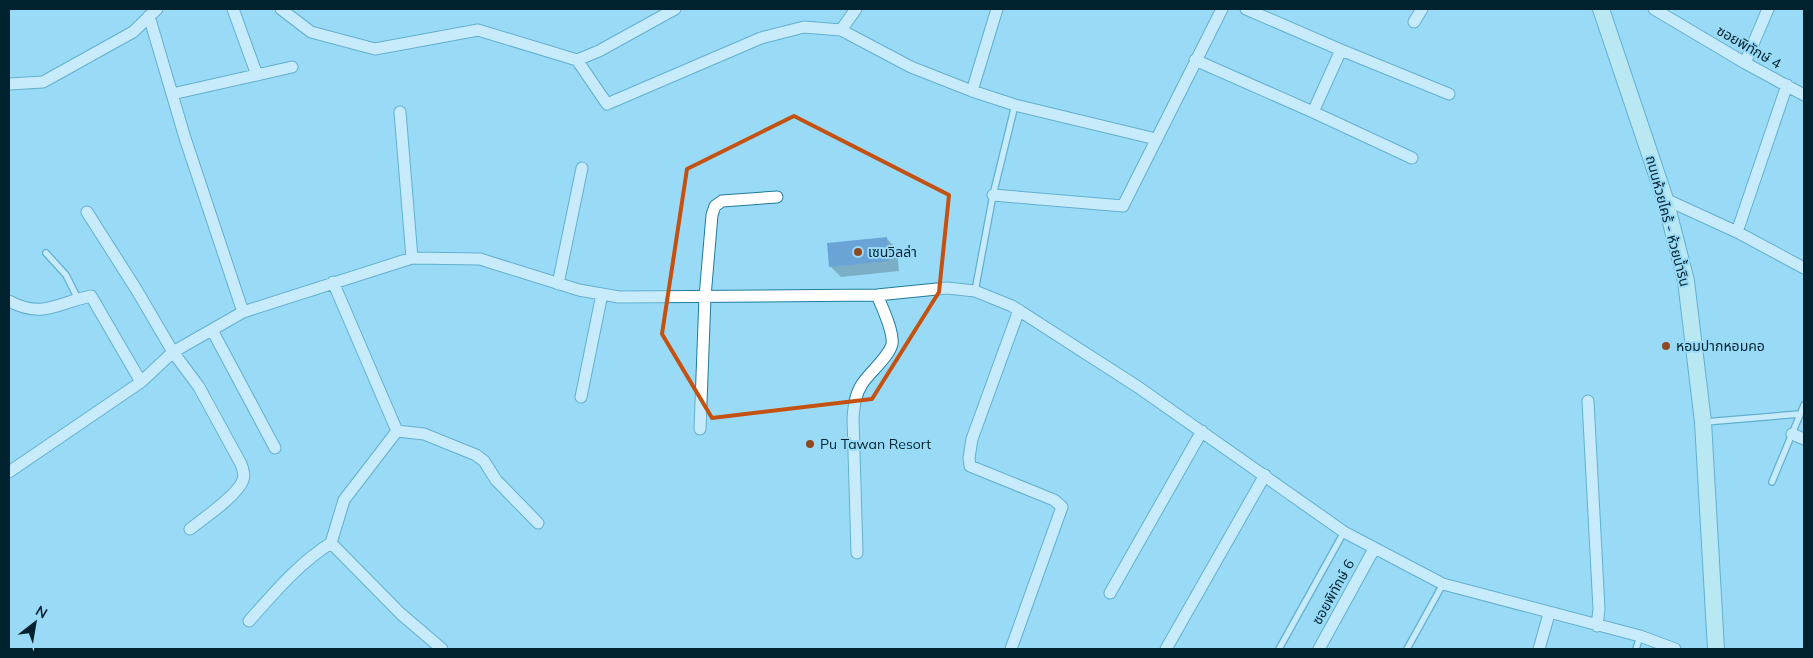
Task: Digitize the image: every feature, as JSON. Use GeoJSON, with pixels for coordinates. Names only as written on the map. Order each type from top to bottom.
{"type":"FeatureCollection","features":[{"type":"Feature","properties":{"kind":"main road","name":"ถนนห้วยไคร้ - ห้วยน้ำริน"},"geometry":{"type":"LineString","coordinates":[[1601,9],[1665,199],[1686,282],[1703,422],[1716,649]]}},
{"type":"Feature","properties":{"kind":"street"},"geometry":{"type":"LineString","coordinates":[[233,9],[257,75]]}},
{"type":"Feature","properties":{"kind":"street"},"geometry":{"type":"LineString","coordinates":[[281,9],[311,32],[375,49],[478,30],[577,60],[607,104],[761,38],[804,27],[841,30],[911,67],[972,91],[1015,105],[1156,139]]}},
{"type":"Feature","properties":{"kind":"street"},"geometry":{"type":"LineString","coordinates":[[577,60],[599,51],[675,9]]}},
{"type":"Feature","properties":{"kind":"street"},"geometry":{"type":"LineString","coordinates":[[841,30],[856,9]]}},
{"type":"Feature","properties":{"kind":"street"},"geometry":{"type":"LineString","coordinates":[[972,91],[997,9]]}},
{"type":"Feature","properties":{"kind":"street"},"geometry":{"type":"LineString","coordinates":[[993,195],[1123,206],[1222,9]]}},
{"type":"Feature","properties":{"kind":"street"},"geometry":{"type":"LineString","coordinates":[[1246,9],[1448,94]]}},
{"type":"Feature","properties":{"kind":"street"},"geometry":{"type":"LineString","coordinates":[[1414,22],[1422,9]]}},
{"type":"Feature","properties":{"kind":"street"},"geometry":{"type":"LineString","coordinates":[[1745,63],[1768,9]]}},
{"type":"Feature","properties":{"kind":"street","name":"ซอยพิทักษ์ 4"},"geometry":{"type":"LineString","coordinates":[[1658,10],[1745,63],[1804,95]]}},
{"type":"Feature","properties":{"kind":"street"},"geometry":{"type":"LineString","coordinates":[[9,84],[43,82],[133,32],[153,13]]}},
{"type":"Feature","properties":{"kind":"street"},"geometry":{"type":"LineString","coordinates":[[153,13],[172,94],[185,138],[243,312]]}},
{"type":"Feature","properties":{"kind":"street"},"geometry":{"type":"LineString","coordinates":[[1313,112],[1341,50]]}},
{"type":"Feature","properties":{"kind":"street"},"geometry":{"type":"LineString","coordinates":[[1195,60],[1412,158]]}},
{"type":"Feature","properties":{"kind":"street"},"geometry":{"type":"LineString","coordinates":[[172,94],[292,67]]}},
{"type":"Feature","properties":{"kind":"street"},"geometry":{"type":"LineString","coordinates":[[1737,232],[1786,85]]}},
{"type":"Feature","properties":{"kind":"street"},"geometry":{"type":"LineString","coordinates":[[400,112],[412,258]]}},
{"type":"Feature","properties":{"kind":"street"},"geometry":{"type":"LineString","coordinates":[[558,284],[582,168]]}},
{"type":"Feature","properties":{"kind":"street"},"geometry":{"type":"LineString","coordinates":[[700,429],[705,297],[712,215],[715,206],[722,201],[777,197]]}},
{"type":"Feature","properties":{"kind":"street"},"geometry":{"type":"LineString","coordinates":[[1665,199],[1737,232],[1804,268]]}},
{"type":"Feature","properties":{"kind":"street"},"geometry":{"type":"LineString","coordinates":[[87,212],[173,352],[199,387],[242,464],[243,480],[235,491],[219,507],[190,529]]}},
{"type":"Feature","properties":{"kind":"street"},"geometry":{"type":"LineString","coordinates":[[9,472],[141,382],[173,352],[243,312],[412,258],[480,259],[558,284],[619,297],[878,295],[946,288],[975,291],[1019,310],[1138,387],[1344,532],[1374,549],[1443,584],[1550,614],[1640,636],[1675,649]]}},
{"type":"Feature","properties":{"kind":"street"},"geometry":{"type":"LineString","coordinates":[[333,282],[397,431]]}},
{"type":"Feature","properties":{"kind":"street"},"geometry":{"type":"LineString","coordinates":[[581,397],[602,294]]}},
{"type":"Feature","properties":{"kind":"street"},"geometry":{"type":"LineString","coordinates":[[857,553],[853,418],[855,398],[862,384],[886,354],[892,343],[890,330],[878,295]]}},
{"type":"Feature","properties":{"kind":"street"},"geometry":{"type":"LineString","coordinates":[[9,301],[32,310],[45,310],[90,296],[141,382]]}},
{"type":"Feature","properties":{"kind":"street"},"geometry":{"type":"LineString","coordinates":[[1011,649],[1062,507],[1054,500],[970,466],[969,458],[972,439],[1019,310]]}},
{"type":"Feature","properties":{"kind":"street"},"geometry":{"type":"LineString","coordinates":[[212,330],[275,448]]}},
{"type":"Feature","properties":{"kind":"street"},"geometry":{"type":"LineString","coordinates":[[1588,401],[1599,609],[1597,626]]}},
{"type":"Feature","properties":{"kind":"street"},"geometry":{"type":"LineString","coordinates":[[397,431],[424,434],[476,455],[484,461],[496,480],[538,523]]}},
{"type":"Feature","properties":{"kind":"street"},"geometry":{"type":"LineString","coordinates":[[249,621],[279,587],[319,551],[332,543],[344,500],[397,431]]}},
{"type":"Feature","properties":{"kind":"street"},"geometry":{"type":"LineString","coordinates":[[1110,593],[1202,431]]}},
{"type":"Feature","properties":{"kind":"street"},"geometry":{"type":"LineString","coordinates":[[1792,434],[1804,439]]}},
{"type":"Feature","properties":{"kind":"street"},"geometry":{"type":"LineString","coordinates":[[1166,649],[1265,475]]}},
{"type":"Feature","properties":{"kind":"street"},"geometry":{"type":"LineString","coordinates":[[332,543],[401,614],[442,649]]}},
{"type":"Feature","properties":{"kind":"street","name":"ซอยพิทักษ์ 6"},"geometry":{"type":"LineString","coordinates":[[1319,649],[1374,549]]}},
{"type":"Feature","properties":{"kind":"street"},"geometry":{"type":"LineString","coordinates":[[1539,649],[1550,614]]}},
{"type":"Feature","properties":{"kind":"lane"},"geometry":{"type":"LineString","coordinates":[[975,291],[993,195],[1015,105]]}},
{"type":"Feature","properties":{"kind":"lane"},"geometry":{"type":"LineString","coordinates":[[46,253],[66,275],[78,299]]}},
{"type":"Feature","properties":{"kind":"lane"},"geometry":{"type":"LineString","coordinates":[[1772,482],[1804,405]]}},
{"type":"Feature","properties":{"kind":"lane"},"geometry":{"type":"LineString","coordinates":[[1703,422],[1800,414]]}},
{"type":"Feature","properties":{"kind":"lane"},"geometry":{"type":"LineString","coordinates":[[1279,649],[1344,532]]}},
{"type":"Feature","properties":{"kind":"lane"},"geometry":{"type":"LineString","coordinates":[[1410,648],[1443,584]]}},
{"type":"Feature","properties":{"kind":"lane"},"geometry":{"type":"LineString","coordinates":[[1636,649],[1640,636]]}},
{"type":"Feature","properties":{"kind":"highlighted area"},"geometry":{"type":"Polygon","coordinates":[[[794,116],[949,195],[939,292],[872,399],[712,418],[662,334],[687,169],[794,116]]]}},
{"type":"Feature","properties":{"kind":"building","name":"เซนวิลล่า"},"geometry":{"type":"Polygon","coordinates":[[[887,237],[889,261],[829,267],[827,243],[887,237]]]}},
{"type":"Feature","properties":{"kind":"place","name":"เซนวิลล่า"},"geometry":{"type":"Point","coordinates":[858,252]}},
{"type":"Feature","properties":{"kind":"place","name":"หอมปากหอมคอ"},"geometry":{"type":"Point","coordinates":[1666,346]}},
{"type":"Feature","properties":{"kind":"place","name":"Pu Tawan Resort"},"geometry":{"type":"Point","coordinates":[810,444]}}]}
